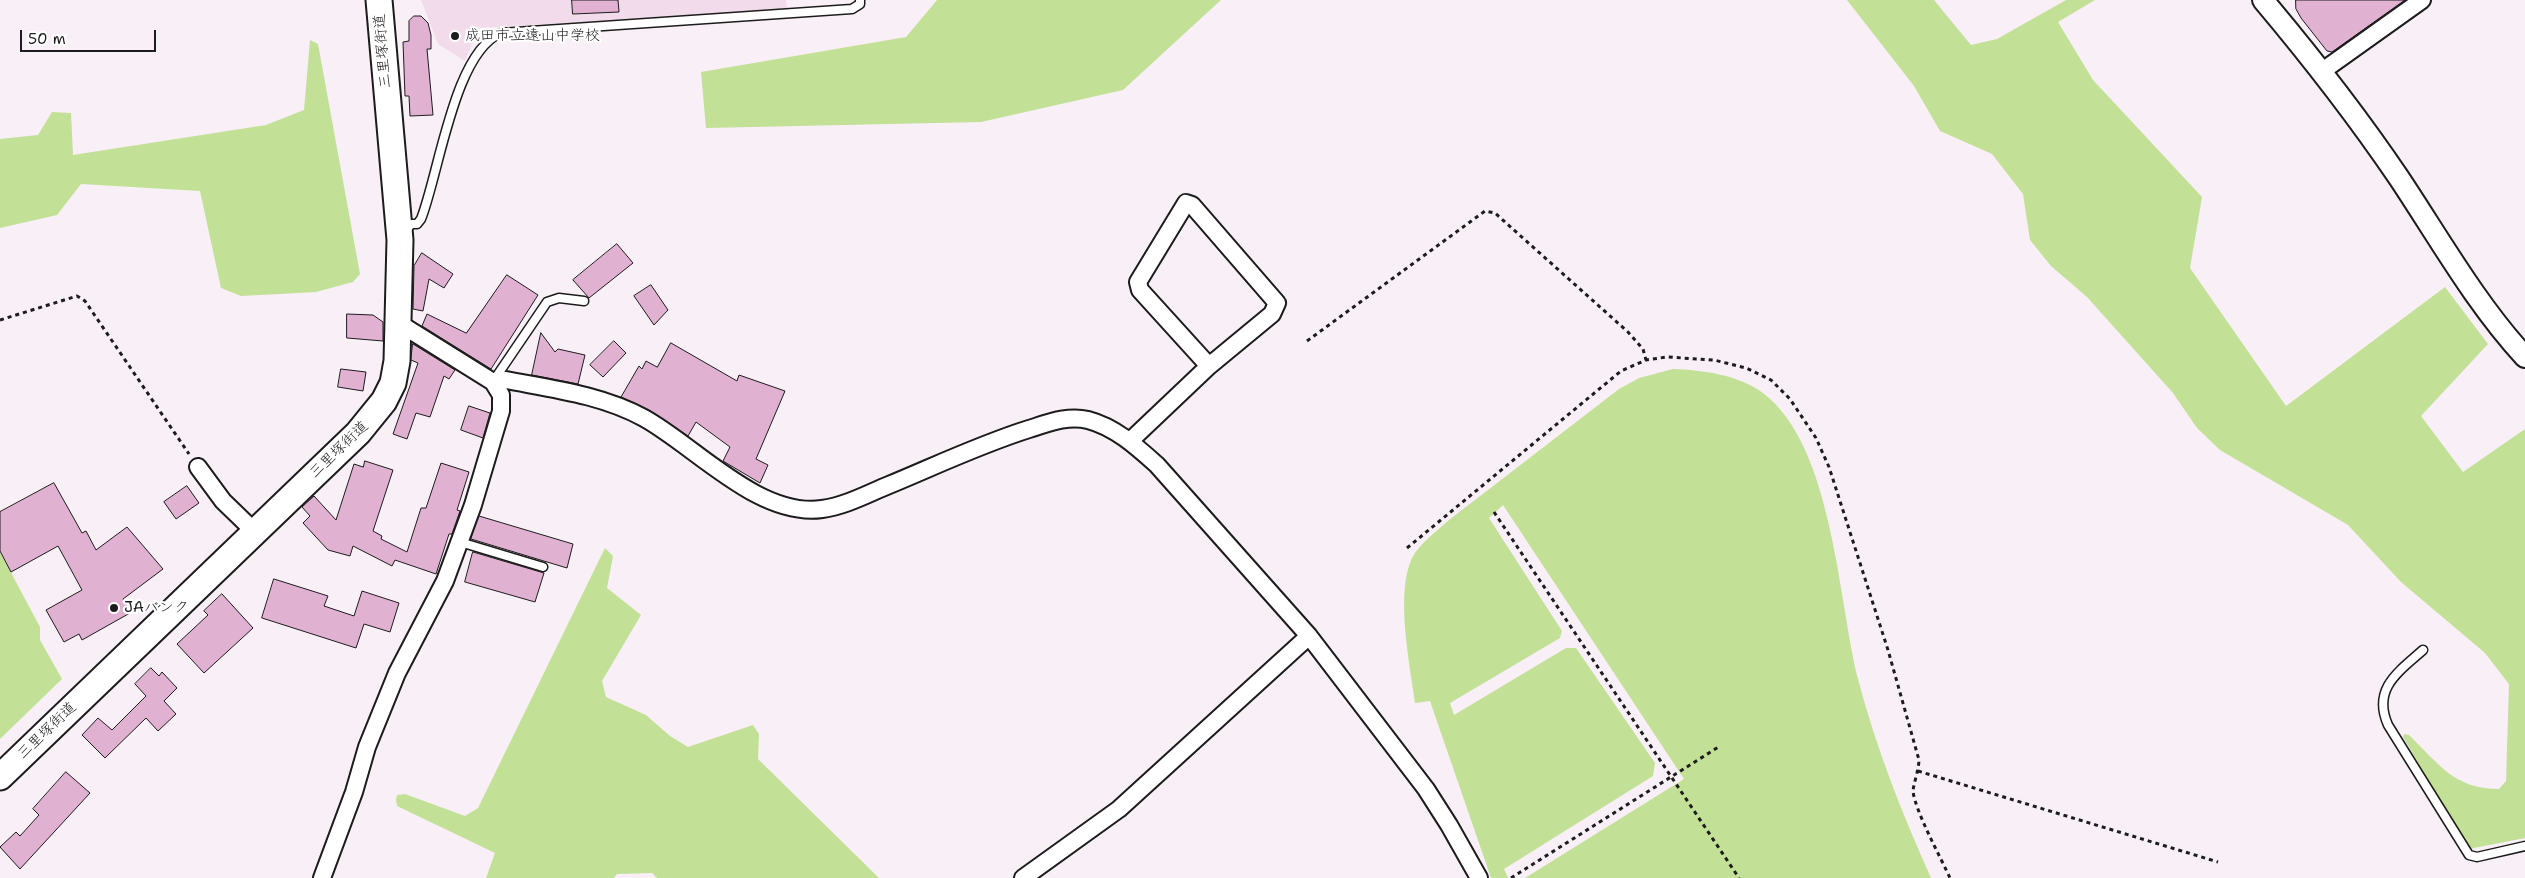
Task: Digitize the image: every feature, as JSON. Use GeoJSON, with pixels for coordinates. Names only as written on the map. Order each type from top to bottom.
{"type":"FeatureCollection","features":[{"type":"Feature","properties":{"kind":"main road","name":"三里塚街道"},"geometry":{"type":"LineString","coordinates":[[0,777],[358,433],[384,401],[393,383],[397,361],[400,240],[379,0]]}},
{"type":"Feature","properties":{"kind":"street"},"geometry":{"type":"LineString","coordinates":[[2263,0],[2321,72],[2397,175],[2500,327],[2525,357]]}},
{"type":"Feature","properties":{"kind":"street"},"geometry":{"type":"LineString","coordinates":[[2321,72],[2422,0]]}},
{"type":"Feature","properties":{"kind":"street"},"geometry":{"type":"LineString","coordinates":[[1130,442],[1209,366],[1272,314],[1277,303],[1192,205],[1186,203],[1138,282],[1140,290],[1209,366]]}},
{"type":"Feature","properties":{"kind":"street"},"geometry":{"type":"LineString","coordinates":[[322,878],[354,792],[367,747],[393,682],[445,581],[460,542],[501,411],[501,395],[493,382],[397,322]]}},
{"type":"Feature","properties":{"kind":"street"},"geometry":{"type":"LineString","coordinates":[[493,382],[506,380],[602,400],[644,418],[743,487],[788,508],[806,510],[822,509],[851,501],[1013,434],[1052,421],[1072,418],[1088,420],[1109,429],[1130,442],[1157,465],[1309,636],[1426,789],[1450,824],[1479,878]]}},
{"type":"Feature","properties":{"kind":"street"},"geometry":{"type":"LineString","coordinates":[[198,467],[223,501],[254,531]]}},
{"type":"Feature","properties":{"kind":"street"},"geometry":{"type":"LineString","coordinates":[[1023,878],[1119,809],[1309,636]]}},
{"type":"Feature","properties":{"kind":"lane"},"geometry":{"type":"LineString","coordinates":[[400,240],[411,224],[417,224],[421,219],[457,99],[476,57],[486,42],[493,36],[501,33],[852,9],[860,4],[860,0]]}},
{"type":"Feature","properties":{"kind":"lane"},"geometry":{"type":"LineString","coordinates":[[493,382],[547,302],[559,298],[584,300]]}},
{"type":"Feature","properties":{"kind":"lane"},"geometry":{"type":"LineString","coordinates":[[460,542],[543,567]]}},
{"type":"Feature","properties":{"kind":"lane"},"geometry":{"type":"LineString","coordinates":[[2423,650],[2399,672],[2382,696],[2383,714],[2388,725],[2469,855],[2476,857],[2525,846]]}},
{"type":"Feature","properties":{"kind":"path"},"geometry":{"type":"LineString","coordinates":[[1307,341],[1485,211],[1495,213],[1628,332],[1643,349],[1646,360]]}},
{"type":"Feature","properties":{"kind":"path"},"geometry":{"type":"LineString","coordinates":[[0,320],[77,296],[85,301],[198,467]]}},
{"type":"Feature","properties":{"kind":"path"},"geometry":{"type":"LineString","coordinates":[[1407,548],[1621,371],[1646,360],[1667,358],[1714,360],[1746,368],[1771,380],[1790,399],[1816,438],[1829,467],[1888,650],[1919,760],[1913,790],[1950,878]]}},
{"type":"Feature","properties":{"kind":"path"},"geometry":{"type":"LineString","coordinates":[[1494,512],[1739,878]]}},
{"type":"Feature","properties":{"kind":"path"},"geometry":{"type":"LineString","coordinates":[[1510,878],[1720,746]]}},
{"type":"Feature","properties":{"kind":"path"},"geometry":{"type":"LineString","coordinates":[[1918,771],[2218,862]]}},
{"type":"Feature","properties":{"kind":"shaded area","name":"成田市立遠山中学校"},"geometry":{"type":"Polygon","coordinates":[[[421,0],[786,0],[787,10],[478,28],[465,61],[438,44],[421,0]]]}},
{"type":"Feature","properties":{"kind":"green space"},"geometry":{"type":"Polygon","coordinates":[[[937,0],[1221,0],[1123,90],[981,122],[706,128],[701,72],[906,37],[937,0]]]}},
{"type":"Feature","properties":{"kind":"green space"},"geometry":{"type":"Polygon","coordinates":[[[1847,0],[1934,0],[1971,45],[1997,39],[2066,0],[2095,0],[2058,22],[2093,80],[2202,197],[2190,268],[2286,406],[2445,287],[2488,344],[2421,416],[2463,472],[2525,429],[2525,838],[2469,849],[2403,737],[2404,734],[2409,735],[2439,765],[2459,780],[2483,788],[2499,789],[2506,781],[2509,684],[2485,653],[2401,582],[2348,525],[2220,450],[2197,428],[2173,393],[2087,297],[2051,266],[2030,240],[2023,194],[1992,154],[1940,131],[1914,86],[1847,0]]]}},
{"type":"Feature","properties":{"kind":"green space"},"geometry":{"type":"Polygon","coordinates":[[[310,40],[318,44],[360,274],[353,282],[316,292],[241,296],[221,288],[200,191],[81,184],[57,215],[0,228],[0,139],[38,135],[52,112],[71,113],[73,155],[266,125],[304,110],[310,40]]]}},
{"type":"Feature","properties":{"kind":"green space"},"geometry":{"type":"Polygon","coordinates":[[[1673,369],[1732,378],[1763,393],[1786,417],[1805,449],[1819,486],[1829,526],[1851,646],[1865,705],[1890,780],[1931,878],[1525,878],[1684,779],[1503,505],[1489,518],[1562,631],[1560,638],[1450,703],[1454,715],[1566,648],[1576,648],[1655,763],[1653,776],[1504,869],[1508,878],[1491,878],[1430,701],[1415,703],[1407,650],[1404,610],[1407,573],[1412,558],[1424,542],[1449,520],[1619,389],[1639,378],[1673,369]]]}},
{"type":"Feature","properties":{"kind":"green space"},"geometry":{"type":"Polygon","coordinates":[[[605,548],[613,556],[607,588],[641,615],[602,681],[606,697],[646,715],[670,736],[688,747],[753,725],[759,734],[758,759],[879,878],[657,878],[652,873],[617,874],[614,878],[486,878],[495,853],[397,806],[397,795],[405,794],[465,816],[478,808],[605,548]]]}},
{"type":"Feature","properties":{"kind":"green space"},"geometry":{"type":"Polygon","coordinates":[[[0,552],[40,627],[40,640],[62,679],[0,739],[0,552]]]}},
{"type":"Feature","properties":{"kind":"building"},"geometry":{"type":"Polygon","coordinates":[[[572,0],[618,0],[619,12],[573,14],[572,0]]]}},
{"type":"Feature","properties":{"kind":"building"},"geometry":{"type":"Polygon","coordinates":[[[2296,0],[2405,0],[2332,52],[2327,51],[2301,18],[2296,9],[2296,0]]]}},
{"type":"Feature","properties":{"kind":"building"},"geometry":{"type":"Polygon","coordinates":[[[414,16],[421,16],[428,23],[431,35],[431,49],[427,49],[433,115],[410,116],[409,96],[405,96],[403,42],[409,41],[409,21],[414,16]]]}},
{"type":"Feature","properties":{"kind":"building"},"geometry":{"type":"Polygon","coordinates":[[[617,244],[633,263],[589,298],[573,280],[617,244]]]}},
{"type":"Feature","properties":{"kind":"building"},"geometry":{"type":"Polygon","coordinates":[[[422,253],[453,274],[444,288],[429,279],[423,311],[413,309],[414,266],[422,253]]]}},
{"type":"Feature","properties":{"kind":"building"},"geometry":{"type":"Polygon","coordinates":[[[507,275],[538,295],[491,369],[422,326],[427,314],[466,333],[507,275]]]}},
{"type":"Feature","properties":{"kind":"building"},"geometry":{"type":"Polygon","coordinates":[[[651,285],[668,310],[654,325],[634,296],[651,285]]]}},
{"type":"Feature","properties":{"kind":"building"},"geometry":{"type":"Polygon","coordinates":[[[347,314],[373,315],[383,322],[383,341],[347,338],[347,314]]]}},
{"type":"Feature","properties":{"kind":"building"},"geometry":{"type":"Polygon","coordinates":[[[541,333],[555,352],[558,349],[585,355],[578,384],[532,375],[541,333]]]}},
{"type":"Feature","properties":{"kind":"building"},"geometry":{"type":"Polygon","coordinates":[[[614,341],[626,353],[603,377],[590,365],[614,341]]]}},
{"type":"Feature","properties":{"kind":"building"},"geometry":{"type":"Polygon","coordinates":[[[671,343],[737,381],[739,375],[785,391],[756,459],[768,465],[760,483],[723,461],[730,447],[696,422],[688,436],[649,410],[621,397],[639,366],[642,369],[646,361],[657,367],[671,343]]]}},
{"type":"Feature","properties":{"kind":"building"},"geometry":{"type":"Polygon","coordinates":[[[413,344],[455,370],[449,379],[444,376],[430,417],[416,413],[407,439],[393,434],[418,363],[411,360],[413,344]]]}},
{"type":"Feature","properties":{"kind":"building"},"geometry":{"type":"Polygon","coordinates":[[[341,369],[366,372],[363,391],[338,387],[341,369]]]}},
{"type":"Feature","properties":{"kind":"building"},"geometry":{"type":"Polygon","coordinates":[[[469,406],[490,413],[483,438],[461,430],[469,406]]]}},
{"type":"Feature","properties":{"kind":"building"},"geometry":{"type":"Polygon","coordinates":[[[365,461],[393,470],[373,531],[382,536],[381,539],[407,552],[421,508],[426,508],[441,463],[469,472],[457,510],[460,511],[452,534],[449,534],[436,574],[395,560],[392,566],[353,546],[350,556],[328,550],[303,523],[310,516],[302,507],[314,496],[336,520],[354,464],[363,467],[365,461]]]}},
{"type":"Feature","properties":{"kind":"building"},"geometry":{"type":"Polygon","coordinates":[[[54,483],[82,533],[86,531],[96,550],[127,527],[163,569],[123,599],[130,613],[82,640],[79,634],[64,642],[46,610],[82,590],[58,546],[11,572],[0,551],[0,512],[54,483]]]}},
{"type":"Feature","properties":{"kind":"building"},"geometry":{"type":"Polygon","coordinates":[[[187,486],[199,503],[176,519],[164,502],[187,486]]]}},
{"type":"Feature","properties":{"kind":"building"},"geometry":{"type":"Polygon","coordinates":[[[479,516],[573,544],[567,568],[471,539],[479,516]]]}},
{"type":"Feature","properties":{"kind":"building"},"geometry":{"type":"Polygon","coordinates":[[[473,552],[544,573],[535,602],[465,582],[473,552]]]}},
{"type":"Feature","properties":{"kind":"building"},"geometry":{"type":"Polygon","coordinates":[[[274,579],[328,596],[324,606],[354,616],[362,591],[399,603],[390,632],[364,624],[356,648],[262,618],[274,579]]]}},
{"type":"Feature","properties":{"kind":"building"},"geometry":{"type":"Polygon","coordinates":[[[222,594],[253,628],[204,673],[177,644],[208,615],[204,611],[222,594]]]}},
{"type":"Feature","properties":{"kind":"building"},"geometry":{"type":"Polygon","coordinates":[[[151,668],[159,676],[162,672],[177,688],[164,701],[176,714],[158,731],[146,718],[105,758],[82,735],[98,718],[112,730],[146,696],[135,684],[151,668]]]}},
{"type":"Feature","properties":{"kind":"building"},"geometry":{"type":"Polygon","coordinates":[[[66,772],[90,793],[20,869],[0,847],[16,832],[20,836],[39,815],[33,809],[66,772]]]}},
{"type":"Feature","properties":{"kind":"place","name":"成田市立遠山中学校"},"geometry":{"type":"Point","coordinates":[455,36]}},
{"type":"Feature","properties":{"kind":"place","name":"JAバンク"},"geometry":{"type":"Point","coordinates":[114,608]}}]}
